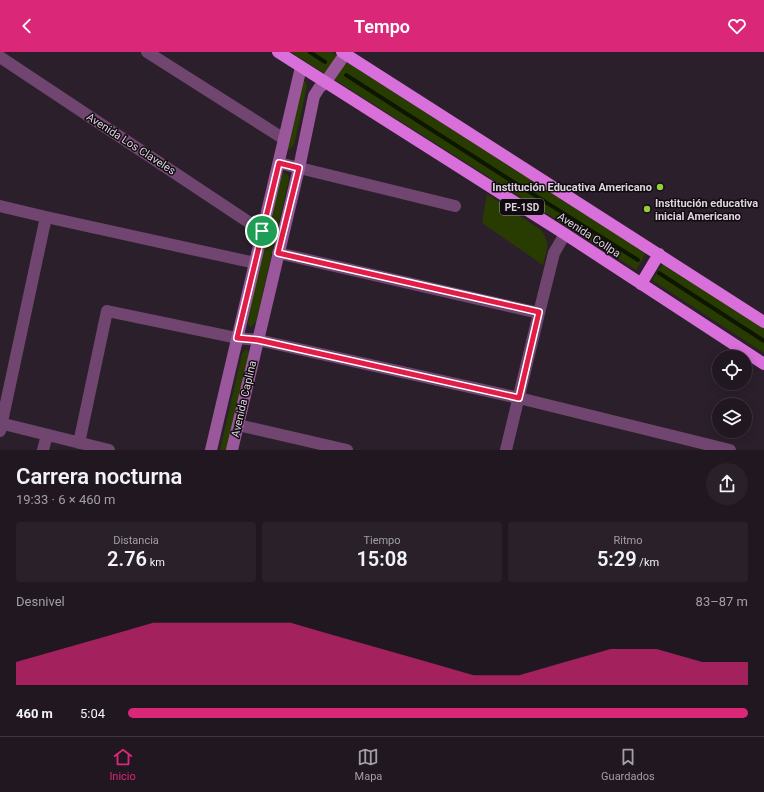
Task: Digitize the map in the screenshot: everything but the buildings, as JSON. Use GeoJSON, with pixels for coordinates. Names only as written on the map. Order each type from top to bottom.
{"type":"FeatureCollection","features":[{"type":"Feature","properties":{"kind":"highway","name":"Avenida Collpa"},"geometry":{"type":"LineString","coordinates":[[278,52],[565,234],[764,364]]}},
{"type":"Feature","properties":{"kind":"highway","name":"Avenida Collpa"},"geometry":{"type":"LineString","coordinates":[[344,53],[764,322]]}},
{"type":"Feature","properties":{"kind":"highway"},"geometry":{"type":"LineString","coordinates":[[641,284],[659,254]]}},
{"type":"Feature","properties":{"kind":"street"},"geometry":{"type":"LineString","coordinates":[[0,56],[1,52]]}},
{"type":"Feature","properties":{"kind":"street"},"geometry":{"type":"LineString","coordinates":[[146,52],[284,139]]}},
{"type":"Feature","properties":{"kind":"street","name":"Avenida Caplina"},"geometry":{"type":"LineString","coordinates":[[232,450],[299,168],[314,96],[344,53]]}},
{"type":"Feature","properties":{"kind":"street","name":"Avenida Los Claveles"},"geometry":{"type":"LineString","coordinates":[[0,56],[262,231]]}},
{"type":"Feature","properties":{"kind":"street","name":"Avenida Caplina"},"geometry":{"type":"LineString","coordinates":[[211,450],[301,67]]}},
{"type":"Feature","properties":{"kind":"street"},"geometry":{"type":"LineString","coordinates":[[279,163],[455,206]]}},
{"type":"Feature","properties":{"kind":"street"},"geometry":{"type":"LineString","coordinates":[[0,206],[255,263]]}},
{"type":"Feature","properties":{"kind":"street"},"geometry":{"type":"LineString","coordinates":[[46,217],[1,426],[109,450]]}},
{"type":"Feature","properties":{"kind":"street"},"geometry":{"type":"LineString","coordinates":[[506,450],[554,253],[565,234]]}},
{"type":"Feature","properties":{"kind":"street"},"geometry":{"type":"LineString","coordinates":[[278,253],[539,312]]}},
{"type":"Feature","properties":{"kind":"street"},"geometry":{"type":"LineString","coordinates":[[79,443],[107,311],[237,338],[258,340],[519,398],[730,450]]}},
{"type":"Feature","properties":{"kind":"street"},"geometry":{"type":"LineString","coordinates":[[238,425],[347,450]]}},
{"type":"Feature","properties":{"kind":"street"},"geometry":{"type":"LineString","coordinates":[[43,450],[47,435]]}},
{"type":"Feature","properties":{"kind":"green space"},"geometry":{"type":"Polygon","coordinates":[[[291,52],[331,52],[340,57],[328,76],[291,52]]]}},
{"type":"Feature","properties":{"kind":"green space"},"geometry":{"type":"Polygon","coordinates":[[[345,61],[646,253],[636,270],[335,80],[345,61]]]}},
{"type":"Feature","properties":{"kind":"green space"},"geometry":{"type":"Polygon","coordinates":[[[303,82],[306,82],[307,86],[294,145],[287,150],[303,82]]]}},
{"type":"Feature","properties":{"kind":"green space"},"geometry":{"type":"Polygon","coordinates":[[[282,173],[288,175],[289,179],[256,322],[251,327],[248,324],[255,263],[280,175],[282,173]]]}},
{"type":"Feature","properties":{"kind":"green space"},"geometry":{"type":"Polygon","coordinates":[[[487,194],[541,230],[547,243],[547,251],[543,265],[482,223],[487,194]]]}},
{"type":"Feature","properties":{"kind":"green space"},"geometry":{"type":"Polygon","coordinates":[[[663,263],[764,327],[764,353],[652,280],[663,263]]]}},
{"type":"Feature","properties":{"kind":"green space"},"geometry":{"type":"Polygon","coordinates":[[[245,350],[249,352],[250,355],[228,450],[220,450],[242,354],[245,350]]]}},
{"type":"Feature","properties":{"kind":"waterway"},"geometry":{"type":"LineString","coordinates":[[310,52],[325,62]]}},
{"type":"Feature","properties":{"kind":"waterway"},"geometry":{"type":"LineString","coordinates":[[346,75],[638,260]]}},
{"type":"Feature","properties":{"kind":"waterway"},"geometry":{"type":"LineString","coordinates":[[659,273],[764,341]]}},
{"type":"Feature","properties":{"kind":"place","name":"Institución Educativa Americano"},"geometry":{"type":"Point","coordinates":[660,187]}},
{"type":"Feature","properties":{"kind":"place","name":"Institución educativa inicial Americano"},"geometry":{"type":"Point","coordinates":[647,209]}},
{"type":"Feature","properties":{"kind":"route"},"geometry":{"type":"LineString","coordinates":[[279,163],[299,168],[278,253],[539,312],[519,398],[258,340],[237,338],[262,231],[279,163]]}}]}
